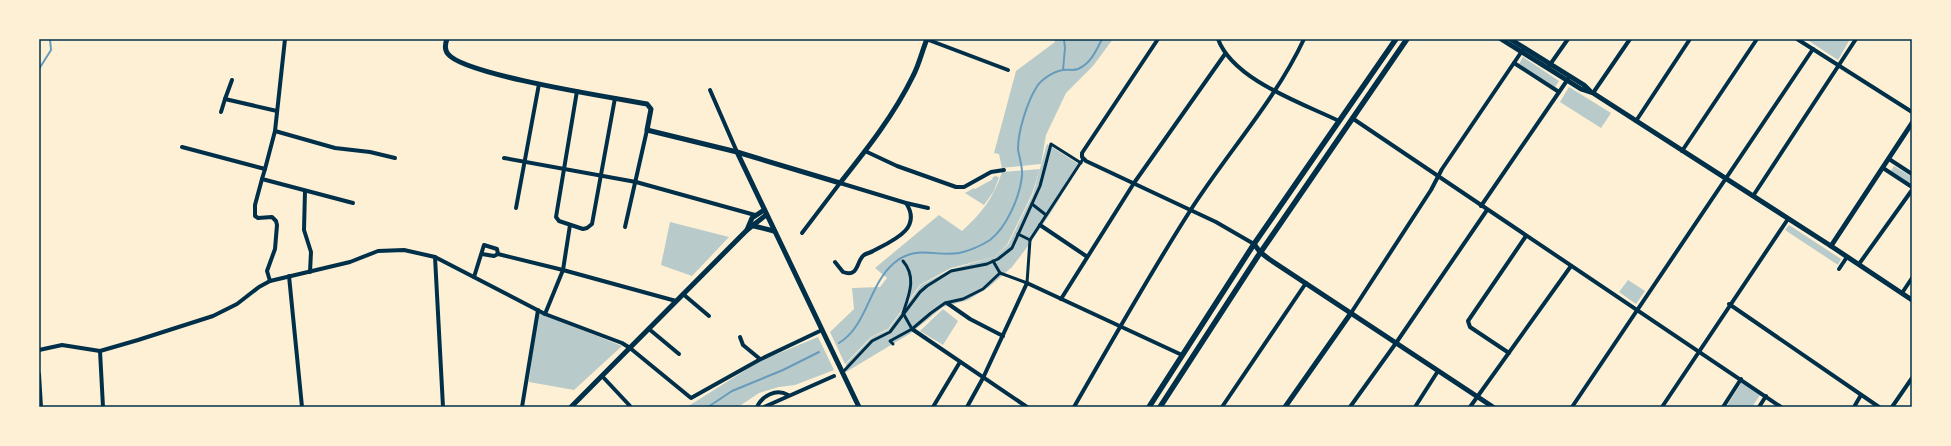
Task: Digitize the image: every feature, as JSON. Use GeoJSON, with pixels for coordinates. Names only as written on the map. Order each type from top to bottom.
{"type":"FeatureCollection","features":[{"type":"Feature","properties":{"kind":"main road"},"geometry":{"type":"LineString","coordinates":[[1149,407],[1254,244],[1396,39]]}},
{"type":"Feature","properties":{"kind":"main road"},"geometry":{"type":"LineString","coordinates":[[1160,407],[1260,252],[1407,39]]}},
{"type":"Feature","properties":{"kind":"street"},"geometry":{"type":"LineString","coordinates":[[270,281],[268,271],[275,249],[277,225],[276,220],[272,217],[258,218],[255,216],[255,205],[275,131],[286,39]]}},
{"type":"Feature","properties":{"kind":"street"},"geometry":{"type":"LineString","coordinates":[[446,39],[445,46],[447,53],[463,62],[490,72],[539,84],[647,104],[650,106],[651,109],[647,130],[625,227]]}},
{"type":"Feature","properties":{"kind":"street"},"geometry":{"type":"LineString","coordinates":[[802,233],[865,151],[893,110],[913,76],[927,39],[1008,70]]}},
{"type":"Feature","properties":{"kind":"street"},"geometry":{"type":"LineString","coordinates":[[967,407],[983,378],[1027,283],[1030,240],[1082,161],[1082,153],[1158,39]]}},
{"type":"Feature","properties":{"kind":"street"},"geometry":{"type":"LineString","coordinates":[[1218,39],[1225,54],[1241,69],[1274,90],[1339,121]]}},
{"type":"Feature","properties":{"kind":"street"},"geometry":{"type":"LineString","coordinates":[[1074,407],[1190,210],[1274,90],[1298,53],[1304,39]]}},
{"type":"Feature","properties":{"kind":"street"},"geometry":{"type":"LineString","coordinates":[[1501,39],[1523,50],[1593,93],[1859,264],[1912,300]]}},
{"type":"Feature","properties":{"kind":"street"},"geometry":{"type":"LineString","coordinates":[[1510,39],[1523,50]]}},
{"type":"Feature","properties":{"kind":"street"},"geometry":{"type":"LineString","coordinates":[[1549,66],[1568,39]]}},
{"type":"Feature","properties":{"kind":"street"},"geometry":{"type":"LineString","coordinates":[[1593,93],[1630,39]]}},
{"type":"Feature","properties":{"kind":"street"},"geometry":{"type":"LineString","coordinates":[[1636,121],[1690,39]]}},
{"type":"Feature","properties":{"kind":"street"},"geometry":{"type":"LineString","coordinates":[[1682,151],[1758,39]]}},
{"type":"Feature","properties":{"kind":"street"},"geometry":{"type":"LineString","coordinates":[[1797,39],[1912,112]]}},
{"type":"Feature","properties":{"kind":"street"},"geometry":{"type":"LineString","coordinates":[[1752,196],[1856,39]]}},
{"type":"Feature","properties":{"kind":"street"},"geometry":{"type":"LineString","coordinates":[[1572,407],[1813,49]]}},
{"type":"Feature","properties":{"kind":"street"},"geometry":{"type":"LineString","coordinates":[[1285,407],[1351,313],[1439,177],[1442,169],[1523,50]]}},
{"type":"Feature","properties":{"kind":"street"},"geometry":{"type":"LineString","coordinates":[[1061,299],[1086,256],[1134,183],[1225,54]]}},
{"type":"Feature","properties":{"kind":"street"},"geometry":{"type":"LineString","coordinates":[[1514,63],[1559,92]]}},
{"type":"Feature","properties":{"kind":"street"},"geometry":{"type":"LineString","coordinates":[[1481,206],[1568,78]]}},
{"type":"Feature","properties":{"kind":"street"},"geometry":{"type":"LineString","coordinates":[[221,112],[232,80]]}},
{"type":"Feature","properties":{"kind":"street"},"geometry":{"type":"LineString","coordinates":[[516,208],[539,84]]}},
{"type":"Feature","properties":{"kind":"street"},"geometry":{"type":"LineString","coordinates":[[710,90],[766,215],[858,407]]}},
{"type":"Feature","properties":{"kind":"street"},"geometry":{"type":"LineString","coordinates":[[578,91],[556,217],[559,221],[583,228],[590,226],[615,98]]}},
{"type":"Feature","properties":{"kind":"street"},"geometry":{"type":"LineString","coordinates":[[225,99],[277,111]]}},
{"type":"Feature","properties":{"kind":"street"},"geometry":{"type":"LineString","coordinates":[[1352,118],[1781,407]]}},
{"type":"Feature","properties":{"kind":"street"},"geometry":{"type":"LineString","coordinates":[[1831,246],[1912,123]]}},
{"type":"Feature","properties":{"kind":"street"},"geometry":{"type":"LineString","coordinates":[[647,130],[737,152],[906,203],[928,208]]}},
{"type":"Feature","properties":{"kind":"street"},"geometry":{"type":"LineString","coordinates":[[275,131],[334,148],[370,152],[395,158]]}},
{"type":"Feature","properties":{"kind":"street"},"geometry":{"type":"LineString","coordinates":[[842,373],[872,341],[890,332],[920,292],[939,277],[962,268],[987,264],[1012,248],[1040,186],[1051,144],[1082,161],[1134,183],[1190,210],[1254,244],[1260,252],[1493,407]]}},
{"type":"Feature","properties":{"kind":"street"},"geometry":{"type":"LineString","coordinates":[[182,147],[265,169]]}},
{"type":"Feature","properties":{"kind":"street"},"geometry":{"type":"LineString","coordinates":[[865,151],[897,166],[956,187],[964,187],[992,172],[1004,170]]}},
{"type":"Feature","properties":{"kind":"street"},"geometry":{"type":"LineString","coordinates":[[504,158],[636,182],[755,215]]}},
{"type":"Feature","properties":{"kind":"street"},"geometry":{"type":"LineString","coordinates":[[1889,159],[1912,174]]}},
{"type":"Feature","properties":{"kind":"street"},"geometry":{"type":"LineString","coordinates":[[1883,168],[1912,187]]}},
{"type":"Feature","properties":{"kind":"street"},"geometry":{"type":"LineString","coordinates":[[262,179],[353,203]]}},
{"type":"Feature","properties":{"kind":"street"},"geometry":{"type":"LineString","coordinates":[[1859,264],[1912,190]]}},
{"type":"Feature","properties":{"kind":"street"},"geometry":{"type":"LineString","coordinates":[[305,191],[304,230],[311,252],[310,272]]}},
{"type":"Feature","properties":{"kind":"street"},"geometry":{"type":"LineString","coordinates":[[835,262],[843,272],[852,273],[855,271],[864,255],[905,231],[911,219],[910,209],[906,203]]}},
{"type":"Feature","properties":{"kind":"street"},"geometry":{"type":"LineString","coordinates":[[1032,204],[1046,215]]}},
{"type":"Feature","properties":{"kind":"street"},"geometry":{"type":"LineString","coordinates":[[747,230],[755,215],[764,210]]}},
{"type":"Feature","properties":{"kind":"street"},"geometry":{"type":"LineString","coordinates":[[1350,407],[1396,343],[1487,210]]}},
{"type":"Feature","properties":{"kind":"street"},"geometry":{"type":"LineString","coordinates":[[571,407],[747,230],[766,215]]}},
{"type":"Feature","properties":{"kind":"street"},"geometry":{"type":"LineString","coordinates":[[1662,407],[1729,304],[1788,219]]}},
{"type":"Feature","properties":{"kind":"street"},"geometry":{"type":"LineString","coordinates":[[544,314],[563,270],[570,225]]}},
{"type":"Feature","properties":{"kind":"street"},"geometry":{"type":"LineString","coordinates":[[1040,225],[1086,256]]}},
{"type":"Feature","properties":{"kind":"street"},"geometry":{"type":"LineString","coordinates":[[753,226],[761,226],[774,231]]}},
{"type":"Feature","properties":{"kind":"street"},"geometry":{"type":"LineString","coordinates":[[1018,234],[1030,240]]}},
{"type":"Feature","properties":{"kind":"street"},"geometry":{"type":"LineString","coordinates":[[1509,353],[1470,327],[1468,322],[1526,236]]}},
{"type":"Feature","properties":{"kind":"street"},"geometry":{"type":"LineString","coordinates":[[474,277],[484,245],[497,249],[498,254]]}},
{"type":"Feature","properties":{"kind":"street"},"geometry":{"type":"LineString","coordinates":[[39,350],[62,345],[100,350],[165,332],[209,318],[237,304],[259,287],[270,281],[350,262],[370,253],[386,249],[404,250],[435,257],[544,314],[608,337],[630,348],[691,398],[760,359],[822,330]]}},
{"type":"Feature","properties":{"kind":"street"},"geometry":{"type":"LineString","coordinates":[[482,254],[494,256],[498,254],[676,301]]}},
{"type":"Feature","properties":{"kind":"street"},"geometry":{"type":"LineString","coordinates":[[435,257],[443,407]]}},
{"type":"Feature","properties":{"kind":"street"},"geometry":{"type":"LineString","coordinates":[[1839,270],[1847,257]]}},
{"type":"Feature","properties":{"kind":"street"},"geometry":{"type":"LineString","coordinates":[[903,261],[908,267],[912,286],[903,313],[912,329],[1027,407]]}},
{"type":"Feature","properties":{"kind":"street"},"geometry":{"type":"LineString","coordinates":[[993,261],[1000,273],[1027,283],[1182,355]]}},
{"type":"Feature","properties":{"kind":"street"},"geometry":{"type":"LineString","coordinates":[[1470,407],[1571,266]]}},
{"type":"Feature","properties":{"kind":"street"},"geometry":{"type":"LineString","coordinates":[[893,344],[890,341],[912,329],[931,313],[947,303],[963,299],[983,288],[1000,273]]}},
{"type":"Feature","properties":{"kind":"street"},"geometry":{"type":"LineString","coordinates":[[288,276],[302,407]]}},
{"type":"Feature","properties":{"kind":"street"},"geometry":{"type":"LineString","coordinates":[[1021,281],[1028,277]]}},
{"type":"Feature","properties":{"kind":"street"},"geometry":{"type":"LineString","coordinates":[[1902,293],[1912,278]]}},
{"type":"Feature","properties":{"kind":"street"},"geometry":{"type":"LineString","coordinates":[[1222,407],[1306,283]]}},
{"type":"Feature","properties":{"kind":"street"},"geometry":{"type":"LineString","coordinates":[[682,294],[709,316]]}},
{"type":"Feature","properties":{"kind":"street"},"geometry":{"type":"LineString","coordinates":[[947,303],[970,319],[1003,336]]}},
{"type":"Feature","properties":{"kind":"street"},"geometry":{"type":"LineString","coordinates":[[1729,304],[1879,407]]}},
{"type":"Feature","properties":{"kind":"street"},"geometry":{"type":"LineString","coordinates":[[522,407],[538,310]]}},
{"type":"Feature","properties":{"kind":"street"},"geometry":{"type":"LineString","coordinates":[[649,329],[679,354]]}},
{"type":"Feature","properties":{"kind":"street"},"geometry":{"type":"LineString","coordinates":[[740,337],[743,345],[760,359]]}},
{"type":"Feature","properties":{"kind":"street"},"geometry":{"type":"LineString","coordinates":[[100,350],[103,407]]}},
{"type":"Feature","properties":{"kind":"street"},"geometry":{"type":"LineString","coordinates":[[933,407],[960,362]]}},
{"type":"Feature","properties":{"kind":"street"},"geometry":{"type":"LineString","coordinates":[[1415,407],[1438,371]]}},
{"type":"Feature","properties":{"kind":"street"},"geometry":{"type":"LineString","coordinates":[[39,374],[41,407]]}},
{"type":"Feature","properties":{"kind":"street"},"geometry":{"type":"LineString","coordinates":[[602,376],[631,407]]}},
{"type":"Feature","properties":{"kind":"street"},"geometry":{"type":"LineString","coordinates":[[764,407],[834,376]]}},
{"type":"Feature","properties":{"kind":"street"},"geometry":{"type":"LineString","coordinates":[[1892,407],[1912,378]]}},
{"type":"Feature","properties":{"kind":"street"},"geometry":{"type":"LineString","coordinates":[[1723,407],[1741,379]]}},
{"type":"Feature","properties":{"kind":"street"},"geometry":{"type":"LineString","coordinates":[[757,407],[764,397],[769,394],[784,393],[788,396]]}},
{"type":"Feature","properties":{"kind":"street"},"geometry":{"type":"LineString","coordinates":[[1854,407],[1861,395]]}},
{"type":"Feature","properties":{"kind":"street"},"geometry":{"type":"LineString","coordinates":[[1759,407],[1766,396]]}},
{"type":"Feature","properties":{"kind":"shaded area"},"geometry":{"type":"Polygon","coordinates":[[[1054,39],[1113,39],[1093,66],[1066,93],[1046,135],[1041,164],[1002,168],[999,154],[994,153],[1016,71],[1055,42],[1054,39]]]}},
{"type":"Feature","properties":{"kind":"shaded area"},"geometry":{"type":"Polygon","coordinates":[[[1806,39],[1850,39],[1838,60],[1806,39]]]}},
{"type":"Feature","properties":{"kind":"shaded area"},"geometry":{"type":"Polygon","coordinates":[[[1523,57],[1559,81],[1555,87],[1519,64],[1523,57]]]}},
{"type":"Feature","properties":{"kind":"shaded area"},"geometry":{"type":"Polygon","coordinates":[[[1569,87],[1611,113],[1601,128],[1560,102],[1569,87]]]}},
{"type":"Feature","properties":{"kind":"shaded area"},"geometry":{"type":"Polygon","coordinates":[[[1047,144],[1080,165],[1050,214],[1012,267],[989,287],[968,300],[943,307],[911,333],[846,372],[846,364],[872,337],[888,330],[921,285],[952,269],[994,257],[1008,245],[1033,194],[1047,144]]]}},
{"type":"Feature","properties":{"kind":"shaded area"},"geometry":{"type":"Polygon","coordinates":[[[1894,166],[1912,177],[1910,184],[1891,171],[1894,166]]]}},
{"type":"Feature","properties":{"kind":"shaded area"},"geometry":{"type":"Polygon","coordinates":[[[1040,169],[1032,194],[1007,245],[994,257],[951,268],[920,285],[888,329],[871,337],[845,364],[830,332],[854,309],[852,288],[880,287],[887,278],[875,268],[939,215],[962,231],[976,218],[991,197],[1002,172],[1040,169]]]}},
{"type":"Feature","properties":{"kind":"shaded area"},"geometry":{"type":"Polygon","coordinates":[[[995,176],[999,177],[994,191],[984,205],[965,193],[993,179],[992,178],[995,176]]]}},
{"type":"Feature","properties":{"kind":"shaded area"},"geometry":{"type":"Polygon","coordinates":[[[670,222],[729,237],[692,276],[661,265],[670,222]]]}},
{"type":"Feature","properties":{"kind":"shaded area"},"geometry":{"type":"Polygon","coordinates":[[[1789,225],[1841,259],[1838,265],[1785,230],[1789,225]]]}},
{"type":"Feature","properties":{"kind":"shaded area"},"geometry":{"type":"Polygon","coordinates":[[[1628,280],[1645,291],[1636,304],[1619,292],[1628,280]]]}},
{"type":"Feature","properties":{"kind":"shaded area"},"geometry":{"type":"Polygon","coordinates":[[[943,309],[958,321],[943,345],[920,331],[943,309]]]}},
{"type":"Feature","properties":{"kind":"shaded area"},"geometry":{"type":"Polygon","coordinates":[[[537,312],[622,346],[574,390],[529,382],[537,312]]]}},
{"type":"Feature","properties":{"kind":"shaded area"},"geometry":{"type":"Polygon","coordinates":[[[818,337],[834,370],[795,385],[779,387],[759,393],[738,407],[687,407],[760,361],[818,337]]]}},
{"type":"Feature","properties":{"kind":"shaded area"},"geometry":{"type":"Polygon","coordinates":[[[1742,382],[1760,395],[1752,407],[1726,407],[1742,382]]]}},
{"type":"Feature","properties":{"kind":"waterway"},"geometry":{"type":"LineString","coordinates":[[39,69],[51,50],[50,39]]}},
{"type":"Feature","properties":{"kind":"waterway"},"geometry":{"type":"LineString","coordinates":[[1063,70],[1065,48],[1064,39]]}},
{"type":"Feature","properties":{"kind":"waterway"},"geometry":{"type":"LineString","coordinates":[[839,343],[848,336],[856,326],[878,283],[885,273],[901,258],[909,254],[925,252],[950,254],[963,252],[983,244],[996,234],[1012,211],[1019,193],[1022,173],[1018,142],[1026,109],[1033,94],[1038,85],[1052,74],[1063,70],[1076,70],[1083,66],[1093,56],[1102,39]]}},
{"type":"Feature","properties":{"kind":"waterway"},"geometry":{"type":"LineString","coordinates":[[708,407],[732,391],[783,370],[819,352]]}}]}
